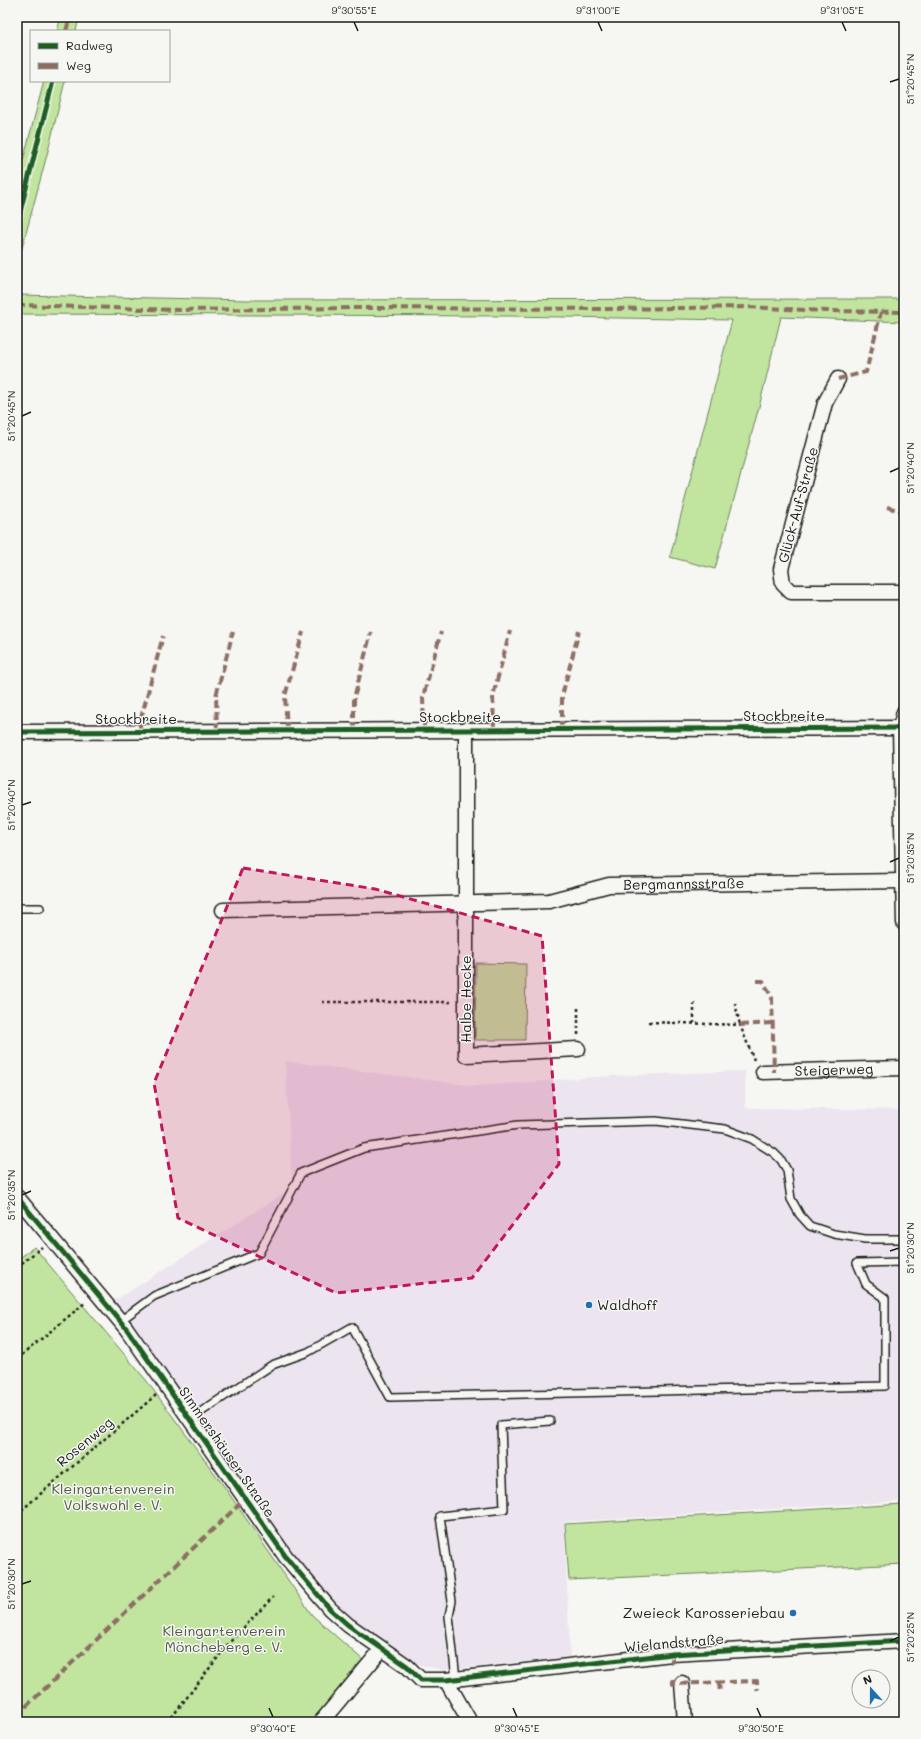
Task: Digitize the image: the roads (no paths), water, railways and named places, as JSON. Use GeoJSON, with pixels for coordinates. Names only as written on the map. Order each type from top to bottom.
{"type":"FeatureCollection","features":[{"type":"Feature","properties":{"kind":"street","name":"Glück-Auf-Straße"},"geometry":{"type":"LineString","coordinates":[[838,379],[825,403],[781,569],[783,584],[791,592],[904,592]]}},
{"type":"Feature","properties":{"kind":"street"},"geometry":{"type":"LineString","coordinates":[[904,712],[902,728],[904,923]]}},
{"type":"Feature","properties":{"kind":"street","name":"Stockbreite"},"geometry":{"type":"LineString","coordinates":[[17,732],[902,728]]}},
{"type":"Feature","properties":{"kind":"street","name":"Halbe Hecke"},"geometry":{"type":"LineString","coordinates":[[466,729],[466,1055],[578,1049]]}},
{"type":"Feature","properties":{"kind":"street","name":"Bergmannsstraße"},"geometry":{"type":"LineString","coordinates":[[466,903],[550,902],[609,885],[904,881]]}},
{"type":"Feature","properties":{"kind":"street"},"geometry":{"type":"LineString","coordinates":[[223,910],[466,903]]}},
{"type":"Feature","properties":{"kind":"street","name":"Steigerweg"},"geometry":{"type":"LineString","coordinates":[[763,1072],[904,1068]]}},
{"type":"Feature","properties":{"kind":"street","name":"Simmershäuser Straße"},"geometry":{"type":"LineString","coordinates":[[17,1197],[120,1321],[286,1557],[330,1609],[348,1625],[407,1666],[421,1680],[451,1680]]}},
{"type":"Feature","properties":{"kind":"street","name":"Wielandstraße"},"geometry":{"type":"LineString","coordinates":[[451,1680],[672,1654],[904,1641]]}},
{"type":"Feature","properties":{"kind":"street"},"geometry":{"type":"LineString","coordinates":[[321,1722],[382,1649]]}},
{"type":"Feature","properties":{"kind":"street"},"geometry":{"type":"LineString","coordinates":[[451,1680],[470,1722]]}},
{"type":"Feature","properties":{"kind":"street"},"geometry":{"type":"LineString","coordinates":[[682,1683],[685,1722]]}},
{"type":"Feature","properties":{"kind":"lane"},"geometry":{"type":"LineString","coordinates":[[17,908],[40,908]]}},
{"type":"Feature","properties":{"kind":"lane"},"geometry":{"type":"LineString","coordinates":[[120,1321],[154,1296],[259,1253],[301,1173],[364,1148],[518,1126],[656,1121],[725,1130],[752,1139],[774,1153],[781,1160],[787,1170],[791,1199],[800,1215],[810,1226],[834,1234],[865,1239],[904,1239]]}},
{"type":"Feature","properties":{"kind":"lane"},"geometry":{"type":"LineString","coordinates":[[190,1419],[272,1365],[308,1352],[352,1327],[390,1397],[885,1386],[885,1298],[866,1284],[857,1263],[904,1262]]}},
{"type":"Feature","properties":{"kind":"lane"},"geometry":{"type":"LineString","coordinates":[[451,1680],[449,1616],[452,1601],[440,1516],[504,1509],[501,1425],[550,1422]]}},
{"type":"Feature","properties":{"kind":"place","name":"Waldhoff"},"geometry":{"type":"Point","coordinates":[589,1305]}},
{"type":"Feature","properties":{"kind":"place","name":"Zweieck Karosseriebau"},"geometry":{"type":"Point","coordinates":[793,1613]}},
{"type":"Feature","properties":{"kind":"park label","name":"Kleingartenverein Volkswohl e. V."},"geometry":{"type":"Point","coordinates":[113,1498]}},
{"type":"Feature","properties":{"kind":"park label","name":"Kleingartenverein Möncheberg e. V."},"geometry":{"type":"Point","coordinates":[224,1640]}}]}
